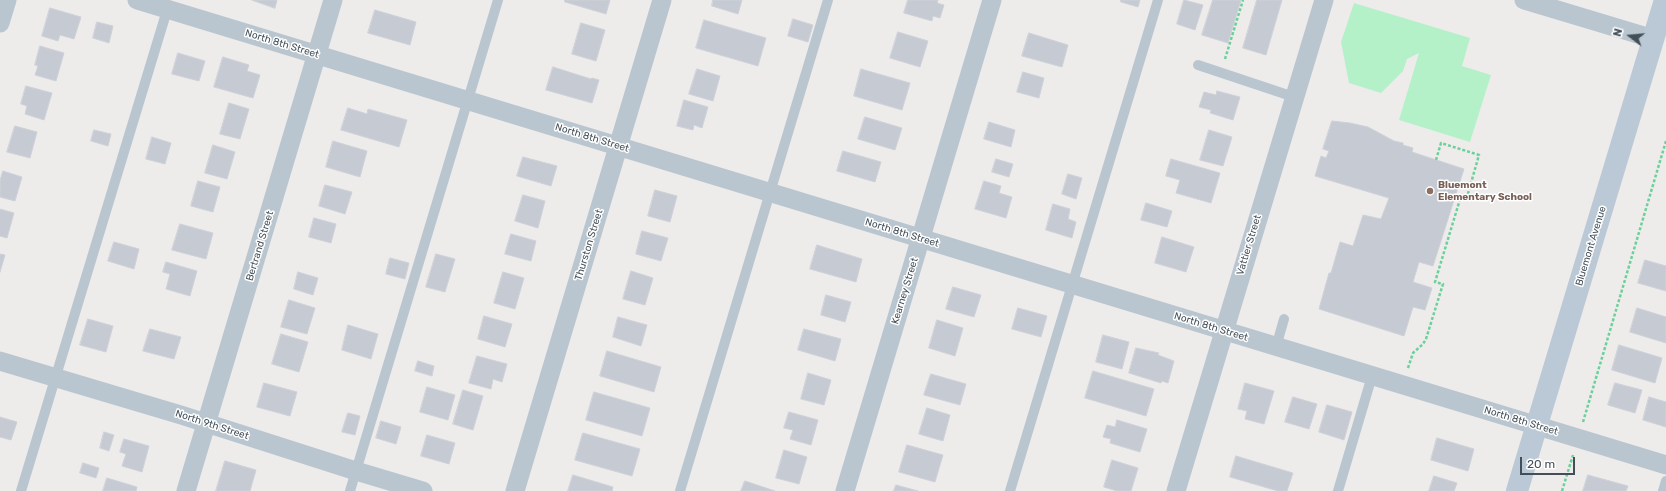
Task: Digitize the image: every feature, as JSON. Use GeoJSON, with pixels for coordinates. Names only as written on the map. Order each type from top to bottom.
{"type":"FeatureCollection","features":[{"type":"Feature","properties":{"kind":"main road","name":"Bluemont Avenue"},"geometry":{"type":"LineString","coordinates":[[1517,491],[1665,0]]}},
{"type":"Feature","properties":{"kind":"street"},"geometry":{"type":"LineString","coordinates":[[0,23],[7,0]]}},
{"type":"Feature","properties":{"kind":"street","name":"North 8th Street"},"geometry":{"type":"LineString","coordinates":[[137,0],[168,5],[317,55],[1666,465]]}},
{"type":"Feature","properties":{"kind":"street","name":"Bertrand Street"},"geometry":{"type":"LineString","coordinates":[[186,491],[333,0]]}},
{"type":"Feature","properties":{"kind":"street","name":"Thurston Street"},"geometry":{"type":"LineString","coordinates":[[515,491],[662,0]]}},
{"type":"Feature","properties":{"kind":"street","name":"Kearney Street"},"geometry":{"type":"LineString","coordinates":[[845,491],[992,0]]}},
{"type":"Feature","properties":{"kind":"street","name":"Vattier Street"},"geometry":{"type":"LineString","coordinates":[[1176,491],[1324,0]]}},
{"type":"Feature","properties":{"kind":"street"},"geometry":{"type":"LineString","coordinates":[[1524,0],[1654,40]]}},
{"type":"Feature","properties":{"kind":"street","name":"North 9th Street"},"geometry":{"type":"LineString","coordinates":[[0,361],[207,424],[356,472],[423,491]]}},
{"type":"Feature","properties":{"kind":"lane"},"geometry":{"type":"LineString","coordinates":[[350,491],[498,0]]}},
{"type":"Feature","properties":{"kind":"lane"},"geometry":{"type":"LineString","coordinates":[[680,491],[828,0]]}},
{"type":"Feature","properties":{"kind":"lane"},"geometry":{"type":"LineString","coordinates":[[1010,491],[1158,0]]}},
{"type":"Feature","properties":{"kind":"lane"},"geometry":{"type":"LineString","coordinates":[[21,491],[168,5]]}},
{"type":"Feature","properties":{"kind":"lane"},"geometry":{"type":"LineString","coordinates":[[1198,65],[1294,98]]}},
{"type":"Feature","properties":{"kind":"lane"},"geometry":{"type":"LineString","coordinates":[[1276,347],[1284,319]]}},
{"type":"Feature","properties":{"kind":"lane"},"geometry":{"type":"LineString","coordinates":[[1338,491],[1372,376]]}},
{"type":"Feature","properties":{"kind":"lane"},"geometry":{"type":"LineString","coordinates":[[1663,491],[1666,481]]}},
{"type":"Feature","properties":{"kind":"path"},"geometry":{"type":"LineString","coordinates":[[1221,73],[1243,0]]}},
{"type":"Feature","properties":{"kind":"path"},"geometry":{"type":"LineString","coordinates":[[1562,491],[1666,142]]}},
{"type":"Feature","properties":{"kind":"path"},"geometry":{"type":"LineString","coordinates":[[1403,385],[1413,353],[1423,344],[1426,338],[1443,284],[1434,282],[1461,196],[1466,197],[1479,154],[1441,143],[1436,160]]}},
{"type":"Feature","properties":{"kind":"green space"},"geometry":{"type":"Polygon","coordinates":[[[1354,3],[1470,38],[1462,66],[1491,75],[1470,142],[1399,120],[1419,53],[1407,59],[1403,71],[1381,93],[1349,83],[1341,42],[1354,3]]]}},
{"type":"Feature","properties":{"kind":"building"},"geometry":{"type":"Polygon","coordinates":[[[252,0],[277,0],[275,8],[252,0]]]}},
{"type":"Feature","properties":{"kind":"building"},"geometry":{"type":"Polygon","coordinates":[[[565,0],[610,0],[606,14],[565,2],[565,0]]]}},
{"type":"Feature","properties":{"kind":"building"},"geometry":{"type":"Polygon","coordinates":[[[713,0],[742,0],[738,14],[712,6],[713,0]]]}},
{"type":"Feature","properties":{"kind":"building"},"geometry":{"type":"Polygon","coordinates":[[[908,0],[938,0],[937,3],[944,5],[940,18],[933,16],[932,21],[904,13],[908,0]]]}},
{"type":"Feature","properties":{"kind":"building"},"geometry":{"type":"Polygon","coordinates":[[[1121,0],[1140,0],[1138,7],[1121,2],[1121,0]]]}},
{"type":"Feature","properties":{"kind":"building"},"geometry":{"type":"Polygon","coordinates":[[[1184,0],[1203,5],[1195,30],[1177,24],[1184,0]]]}},
{"type":"Feature","properties":{"kind":"building"},"geometry":{"type":"Polygon","coordinates":[[[1213,0],[1241,0],[1228,43],[1202,35],[1213,0]]]}},
{"type":"Feature","properties":{"kind":"building"},"geometry":{"type":"Polygon","coordinates":[[[1257,0],[1282,0],[1266,55],[1243,48],[1257,0]]]}},
{"type":"Feature","properties":{"kind":"building"},"geometry":{"type":"Polygon","coordinates":[[[50,8],[81,17],[74,39],[60,35],[58,41],[42,36],[50,8]]]}},
{"type":"Feature","properties":{"kind":"building"},"geometry":{"type":"Polygon","coordinates":[[[375,10],[416,22],[410,45],[368,33],[375,10]]]}},
{"type":"Feature","properties":{"kind":"building"},"geometry":{"type":"Polygon","coordinates":[[[793,19],[813,25],[808,42],[788,36],[793,19]]]}},
{"type":"Feature","properties":{"kind":"building"},"geometry":{"type":"Polygon","coordinates":[[[704,20],[766,38],[758,66],[696,48],[704,20]]]}},
{"type":"Feature","properties":{"kind":"building"},"geometry":{"type":"Polygon","coordinates":[[[97,22],[113,26],[109,43],[93,38],[97,22]]]}},
{"type":"Feature","properties":{"kind":"building"},"geometry":{"type":"Polygon","coordinates":[[[581,23],[605,30],[596,61],[572,54],[581,23]]]}},
{"type":"Feature","properties":{"kind":"building"},"geometry":{"type":"Polygon","coordinates":[[[898,32],[928,41],[920,67],[890,58],[898,32]]]}},
{"type":"Feature","properties":{"kind":"building"},"geometry":{"type":"Polygon","coordinates":[[[1029,33],[1068,45],[1062,67],[1022,56],[1029,33]]]}},
{"type":"Feature","properties":{"kind":"building"},"geometry":{"type":"Polygon","coordinates":[[[40,46],[64,53],[56,81],[35,75],[38,66],[35,65],[40,46]]]}},
{"type":"Feature","properties":{"kind":"building"},"geometry":{"type":"Polygon","coordinates":[[[178,53],[205,61],[199,81],[172,74],[178,53]]]}},
{"type":"Feature","properties":{"kind":"building"},"geometry":{"type":"Polygon","coordinates":[[[223,57],[249,65],[247,71],[260,75],[253,98],[214,87],[223,57]]]}},
{"type":"Feature","properties":{"kind":"building"},"geometry":{"type":"Polygon","coordinates":[[[553,67],[591,79],[599,80],[592,103],[546,90],[553,67]]]}},
{"type":"Feature","properties":{"kind":"building"},"geometry":{"type":"Polygon","coordinates":[[[697,69],[720,76],[713,101],[689,94],[697,69]]]}},
{"type":"Feature","properties":{"kind":"building"},"geometry":{"type":"Polygon","coordinates":[[[861,69],[910,83],[902,110],[854,96],[861,69]]]}},
{"type":"Feature","properties":{"kind":"building"},"geometry":{"type":"Polygon","coordinates":[[[1023,72],[1044,78],[1039,98],[1017,92],[1023,72]]]}},
{"type":"Feature","properties":{"kind":"building"},"geometry":{"type":"Polygon","coordinates":[[[26,86],[52,93],[44,120],[25,114],[27,106],[21,104],[26,86]]]}},
{"type":"Feature","properties":{"kind":"building"},"geometry":{"type":"Polygon","coordinates":[[[1217,91],[1240,97],[1233,120],[1210,113],[1211,110],[1199,107],[1204,92],[1216,95],[1217,91]]]}},
{"type":"Feature","properties":{"kind":"building"},"geometry":{"type":"Polygon","coordinates":[[[684,100],[708,107],[702,128],[694,125],[693,130],[677,126],[684,100]]]}},
{"type":"Feature","properties":{"kind":"building"},"geometry":{"type":"Polygon","coordinates":[[[229,103],[249,109],[240,139],[220,134],[229,103]]]}},
{"type":"Feature","properties":{"kind":"building"},"geometry":{"type":"Polygon","coordinates":[[[348,108],[367,114],[368,109],[407,120],[399,147],[341,130],[348,108]]]}},
{"type":"Feature","properties":{"kind":"building"},"geometry":{"type":"Polygon","coordinates":[[[865,117],[902,128],[895,150],[858,139],[865,117]]]}},
{"type":"Feature","properties":{"kind":"building"},"geometry":{"type":"Polygon","coordinates":[[[1332,121],[1368,127],[1394,141],[1403,143],[1403,145],[1413,148],[1412,152],[1464,169],[1433,266],[1419,262],[1413,282],[1432,288],[1425,310],[1413,307],[1404,336],[1319,309],[1329,273],[1331,273],[1340,242],[1353,246],[1363,215],[1381,219],[1389,198],[1315,176],[1321,156],[1326,158],[1329,151],[1323,149],[1332,121]]]}},
{"type":"Feature","properties":{"kind":"building"},"geometry":{"type":"Polygon","coordinates":[[[989,122],[1015,130],[1011,147],[984,139],[989,122]]]}},
{"type":"Feature","properties":{"kind":"building"},"geometry":{"type":"Polygon","coordinates":[[[15,126],[37,132],[30,158],[7,152],[15,126]]]}},
{"type":"Feature","properties":{"kind":"building"},"geometry":{"type":"Polygon","coordinates":[[[94,130],[111,134],[108,146],[91,141],[94,130]]]}},
{"type":"Feature","properties":{"kind":"building"},"geometry":{"type":"Polygon","coordinates":[[[1209,130],[1232,137],[1223,166],[1200,160],[1209,130]]]}},
{"type":"Feature","properties":{"kind":"building"},"geometry":{"type":"Polygon","coordinates":[[[152,137],[171,143],[165,164],[146,159],[152,137]]]}},
{"type":"Feature","properties":{"kind":"building"},"geometry":{"type":"Polygon","coordinates":[[[333,141],[367,151],[360,177],[326,167],[333,141]]]}},
{"type":"Feature","properties":{"kind":"building"},"geometry":{"type":"Polygon","coordinates":[[[213,145],[235,152],[227,179],[205,173],[213,145]]]}},
{"type":"Feature","properties":{"kind":"building"},"geometry":{"type":"Polygon","coordinates":[[[843,151],[881,162],[875,182],[837,171],[843,151]]]}},
{"type":"Feature","properties":{"kind":"building"},"geometry":{"type":"Polygon","coordinates":[[[523,157],[557,166],[551,186],[517,176],[523,157]]]}},
{"type":"Feature","properties":{"kind":"building"},"geometry":{"type":"Polygon","coordinates":[[[996,159],[1013,164],[1009,177],[992,172],[996,159]]]}},
{"type":"Feature","properties":{"kind":"building"},"geometry":{"type":"Polygon","coordinates":[[[1171,159],[1220,173],[1211,203],[1176,193],[1180,180],[1166,176],[1171,159]]]}},
{"type":"Feature","properties":{"kind":"building"},"geometry":{"type":"Polygon","coordinates":[[[3,171],[22,177],[15,201],[0,197],[0,181],[3,171]]]}},
{"type":"Feature","properties":{"kind":"building"},"geometry":{"type":"Polygon","coordinates":[[[1068,174],[1082,178],[1076,199],[1062,194],[1068,174]]]}},
{"type":"Feature","properties":{"kind":"building"},"geometry":{"type":"Polygon","coordinates":[[[198,181],[220,187],[213,212],[191,206],[198,181]]]}},
{"type":"Feature","properties":{"kind":"building"},"geometry":{"type":"Polygon","coordinates":[[[984,181],[1001,186],[999,193],[1012,197],[1006,218],[975,209],[984,181]]]}},
{"type":"Feature","properties":{"kind":"building"},"geometry":{"type":"Polygon","coordinates":[[[325,185],[352,192],[345,214],[319,206],[325,185]]]}},
{"type":"Feature","properties":{"kind":"building"},"geometry":{"type":"Polygon","coordinates":[[[655,190],[677,196],[670,222],[648,216],[655,190]]]}},
{"type":"Feature","properties":{"kind":"building"},"geometry":{"type":"Polygon","coordinates":[[[523,195],[545,201],[538,228],[515,221],[523,195]]]}},
{"type":"Feature","properties":{"kind":"building"},"geometry":{"type":"Polygon","coordinates":[[[1146,203],[1172,211],[1167,227],[1141,220],[1146,203]]]}},
{"type":"Feature","properties":{"kind":"building"},"geometry":{"type":"Polygon","coordinates":[[[1053,204],[1070,209],[1068,219],[1076,222],[1072,238],[1046,230],[1053,204]]]}},
{"type":"Feature","properties":{"kind":"building"},"geometry":{"type":"Polygon","coordinates":[[[0,209],[14,213],[7,238],[0,236],[0,209]]]}},
{"type":"Feature","properties":{"kind":"building"},"geometry":{"type":"Polygon","coordinates":[[[314,218],[336,224],[331,243],[309,237],[314,218]]]}},
{"type":"Feature","properties":{"kind":"building"},"geometry":{"type":"Polygon","coordinates":[[[180,224],[213,233],[206,259],[172,250],[180,224]]]}},
{"type":"Feature","properties":{"kind":"building"},"geometry":{"type":"Polygon","coordinates":[[[642,231],[668,238],[661,261],[636,254],[642,231]]]}},
{"type":"Feature","properties":{"kind":"building"},"geometry":{"type":"Polygon","coordinates":[[[511,234],[536,241],[531,261],[505,254],[511,234]]]}},
{"type":"Feature","properties":{"kind":"building"},"geometry":{"type":"Polygon","coordinates":[[[1162,237],[1194,247],[1186,272],[1155,263],[1162,237]]]}},
{"type":"Feature","properties":{"kind":"building"},"geometry":{"type":"Polygon","coordinates":[[[114,242],[139,249],[134,269],[108,261],[114,242]]]}},
{"type":"Feature","properties":{"kind":"building"},"geometry":{"type":"Polygon","coordinates":[[[817,245],[862,259],[856,282],[810,269],[817,245]]]}},
{"type":"Feature","properties":{"kind":"building"},"geometry":{"type":"Polygon","coordinates":[[[0,254],[5,255],[0,272],[0,254]]]}},
{"type":"Feature","properties":{"kind":"building"},"geometry":{"type":"Polygon","coordinates":[[[436,254],[455,259],[445,292],[426,287],[436,254]]]}},
{"type":"Feature","properties":{"kind":"building"},"geometry":{"type":"Polygon","coordinates":[[[390,258],[409,263],[405,279],[386,274],[390,258]]]}},
{"type":"Feature","properties":{"kind":"building"},"geometry":{"type":"Polygon","coordinates":[[[1645,260],[1666,266],[1666,291],[1638,283],[1645,260]]]}},
{"type":"Feature","properties":{"kind":"building"},"geometry":{"type":"Polygon","coordinates":[[[166,262],[197,271],[190,296],[166,289],[170,274],[163,272],[166,262]]]}},
{"type":"Feature","properties":{"kind":"building"},"geometry":{"type":"Polygon","coordinates":[[[631,271],[653,278],[645,305],[623,299],[631,271]]]}},
{"type":"Feature","properties":{"kind":"building"},"geometry":{"type":"Polygon","coordinates":[[[298,272],[318,278],[313,295],[294,289],[298,272]]]}},
{"type":"Feature","properties":{"kind":"building"},"geometry":{"type":"Polygon","coordinates":[[[503,272],[524,278],[515,309],[494,303],[503,272]]]}},
{"type":"Feature","properties":{"kind":"building"},"geometry":{"type":"Polygon","coordinates":[[[953,287],[981,295],[974,317],[946,309],[953,287]]]}},
{"type":"Feature","properties":{"kind":"building"},"geometry":{"type":"Polygon","coordinates":[[[826,295],[851,302],[845,322],[821,315],[826,295]]]}},
{"type":"Feature","properties":{"kind":"building"},"geometry":{"type":"Polygon","coordinates":[[[289,300],[315,308],[307,334],[281,327],[289,300]]]}},
{"type":"Feature","properties":{"kind":"building"},"geometry":{"type":"Polygon","coordinates":[[[1018,308],[1047,316],[1041,337],[1012,329],[1018,308]]]}},
{"type":"Feature","properties":{"kind":"building"},"geometry":{"type":"Polygon","coordinates":[[[1637,308],[1666,317],[1666,343],[1630,332],[1637,308]]]}},
{"type":"Feature","properties":{"kind":"building"},"geometry":{"type":"Polygon","coordinates":[[[484,316],[512,324],[505,347],[478,339],[484,316]]]}},
{"type":"Feature","properties":{"kind":"building"},"geometry":{"type":"Polygon","coordinates":[[[618,317],[647,325],[641,346],[613,337],[618,317]]]}},
{"type":"Feature","properties":{"kind":"building"},"geometry":{"type":"Polygon","coordinates":[[[88,319],[113,326],[106,352],[80,345],[88,319]]]}},
{"type":"Feature","properties":{"kind":"building"},"geometry":{"type":"Polygon","coordinates":[[[937,320],[963,328],[955,356],[929,348],[937,320]]]}},
{"type":"Feature","properties":{"kind":"building"},"geometry":{"type":"Polygon","coordinates":[[[348,325],[378,334],[371,359],[342,350],[348,325]]]}},
{"type":"Feature","properties":{"kind":"building"},"geometry":{"type":"Polygon","coordinates":[[[150,329],[181,337],[174,359],[143,351],[150,329]]]}},
{"type":"Feature","properties":{"kind":"building"},"geometry":{"type":"Polygon","coordinates":[[[804,329],[841,339],[835,361],[798,350],[804,329]]]}},
{"type":"Feature","properties":{"kind":"building"},"geometry":{"type":"Polygon","coordinates":[[[281,334],[308,342],[299,372],[272,364],[281,334]]]}},
{"type":"Feature","properties":{"kind":"building"},"geometry":{"type":"Polygon","coordinates":[[[1103,335],[1129,342],[1122,369],[1096,362],[1103,335]]]}},
{"type":"Feature","properties":{"kind":"building"},"geometry":{"type":"Polygon","coordinates":[[[1619,345],[1662,358],[1655,383],[1612,370],[1619,345]]]}},
{"type":"Feature","properties":{"kind":"building"},"geometry":{"type":"Polygon","coordinates":[[[1136,348],[1159,353],[1158,355],[1174,361],[1168,383],[1162,381],[1161,383],[1129,373],[1136,348]]]}},
{"type":"Feature","properties":{"kind":"building"},"geometry":{"type":"Polygon","coordinates":[[[607,351],[661,367],[654,392],[600,376],[607,351]]]}},
{"type":"Feature","properties":{"kind":"building"},"geometry":{"type":"Polygon","coordinates":[[[477,356],[507,364],[502,382],[493,379],[491,389],[469,383],[477,356]]]}},
{"type":"Feature","properties":{"kind":"building"},"geometry":{"type":"Polygon","coordinates":[[[418,361],[434,366],[432,376],[415,371],[418,361]]]}},
{"type":"Feature","properties":{"kind":"building"},"geometry":{"type":"Polygon","coordinates":[[[1093,371],[1154,389],[1146,416],[1085,398],[1093,371]]]}},
{"type":"Feature","properties":{"kind":"building"},"geometry":{"type":"Polygon","coordinates":[[[808,373],[831,380],[824,405],[801,399],[808,373]]]}},
{"type":"Feature","properties":{"kind":"building"},"geometry":{"type":"Polygon","coordinates":[[[931,374],[966,384],[960,405],[924,395],[931,374]]]}},
{"type":"Feature","properties":{"kind":"building"},"geometry":{"type":"Polygon","coordinates":[[[264,383],[297,392],[290,416],[257,407],[264,383]]]}},
{"type":"Feature","properties":{"kind":"building"},"geometry":{"type":"Polygon","coordinates":[[[1245,383],[1274,391],[1264,424],[1245,419],[1247,411],[1238,409],[1245,383]]]}},
{"type":"Feature","properties":{"kind":"building"},"geometry":{"type":"Polygon","coordinates":[[[1615,383],[1642,390],[1635,413],[1608,405],[1615,383]]]}},
{"type":"Feature","properties":{"kind":"building"},"geometry":{"type":"Polygon","coordinates":[[[427,387],[455,395],[448,420],[420,412],[427,387]]]}},
{"type":"Feature","properties":{"kind":"building"},"geometry":{"type":"Polygon","coordinates":[[[463,390],[483,396],[473,430],[453,424],[463,390]]]}},
{"type":"Feature","properties":{"kind":"building"},"geometry":{"type":"Polygon","coordinates":[[[594,392],[650,408],[642,436],[586,420],[594,392]]]}},
{"type":"Feature","properties":{"kind":"building"},"geometry":{"type":"Polygon","coordinates":[[[1293,397],[1317,404],[1309,429],[1285,422],[1293,397]]]}},
{"type":"Feature","properties":{"kind":"building"},"geometry":{"type":"Polygon","coordinates":[[[1649,397],[1666,402],[1666,427],[1643,420],[1649,397]]]}},
{"type":"Feature","properties":{"kind":"building"},"geometry":{"type":"Polygon","coordinates":[[[1327,405],[1352,412],[1344,440],[1319,432],[1327,405]]]}},
{"type":"Feature","properties":{"kind":"building"},"geometry":{"type":"Polygon","coordinates":[[[927,408],[950,415],[943,441],[919,434],[927,408]]]}},
{"type":"Feature","properties":{"kind":"building"},"geometry":{"type":"Polygon","coordinates":[[[789,412],[818,420],[811,445],[790,439],[793,430],[784,428],[789,412]]]}},
{"type":"Feature","properties":{"kind":"building"},"geometry":{"type":"Polygon","coordinates":[[[348,413],[360,416],[355,435],[342,432],[348,413]]]}},
{"type":"Feature","properties":{"kind":"building"},"geometry":{"type":"Polygon","coordinates":[[[0,417],[17,422],[11,440],[0,437],[0,417]]]}},
{"type":"Feature","properties":{"kind":"building"},"geometry":{"type":"Polygon","coordinates":[[[1117,420],[1147,429],[1140,452],[1110,443],[1111,439],[1103,437],[1107,425],[1115,427],[1117,420]]]}},
{"type":"Feature","properties":{"kind":"building"},"geometry":{"type":"Polygon","coordinates":[[[381,421],[401,427],[396,444],[376,438],[381,421]]]}},
{"type":"Feature","properties":{"kind":"building"},"geometry":{"type":"Polygon","coordinates":[[[104,432],[114,435],[109,451],[100,448],[104,432]]]}},
{"type":"Feature","properties":{"kind":"building"},"geometry":{"type":"Polygon","coordinates":[[[583,433],[640,449],[632,476],[575,460],[583,433]]]}},
{"type":"Feature","properties":{"kind":"building"},"geometry":{"type":"Polygon","coordinates":[[[427,435],[455,443],[449,464],[421,456],[427,435]]]}},
{"type":"Feature","properties":{"kind":"building"},"geometry":{"type":"Polygon","coordinates":[[[1437,438],[1474,449],[1468,471],[1431,460],[1437,438]]]}},
{"type":"Feature","properties":{"kind":"building"},"geometry":{"type":"Polygon","coordinates":[[[124,439],[149,446],[142,472],[122,466],[126,454],[120,452],[124,439]]]}},
{"type":"Feature","properties":{"kind":"building"},"geometry":{"type":"Polygon","coordinates":[[[907,445],[943,455],[935,482],[899,472],[907,445]]]}},
{"type":"Feature","properties":{"kind":"building"},"geometry":{"type":"Polygon","coordinates":[[[784,450],[807,457],[799,484],[776,478],[784,450]]]}},
{"type":"Feature","properties":{"kind":"building"},"geometry":{"type":"Polygon","coordinates":[[[1236,456],[1293,473],[1287,491],[1278,491],[1230,477],[1236,456]]]}},
{"type":"Feature","properties":{"kind":"building"},"geometry":{"type":"Polygon","coordinates":[[[1112,460],[1138,468],[1131,491],[1117,491],[1104,487],[1112,460]]]}},
{"type":"Feature","properties":{"kind":"building"},"geometry":{"type":"Polygon","coordinates":[[[225,461],[256,470],[250,491],[216,491],[225,461]]]}},
{"type":"Feature","properties":{"kind":"building"},"geometry":{"type":"Polygon","coordinates":[[[83,463],[99,468],[96,478],[80,473],[83,463]]]}},
{"type":"Feature","properties":{"kind":"building"},"geometry":{"type":"Polygon","coordinates":[[[573,475],[613,487],[612,491],[568,491],[573,475]]]}},
{"type":"Feature","properties":{"kind":"building"},"geometry":{"type":"Polygon","coordinates":[[[1588,475],[1628,486],[1626,491],[1583,491],[1588,475]]]}},
{"type":"Feature","properties":{"kind":"building"},"geometry":{"type":"Polygon","coordinates":[[[1434,476],[1457,483],[1454,491],[1429,491],[1434,476]]]}},
{"type":"Feature","properties":{"kind":"building"},"geometry":{"type":"Polygon","coordinates":[[[107,478],[137,487],[136,491],[103,491],[107,478]]]}},
{"type":"Feature","properties":{"kind":"building"},"geometry":{"type":"Polygon","coordinates":[[[745,481],[775,491],[741,491],[745,481]]]}},
{"type":"Feature","properties":{"kind":"building"},"geometry":{"type":"Polygon","coordinates":[[[896,485],[918,491],[894,491],[896,485]]]}},
{"type":"Feature","properties":{"kind":"place","name":"Bluemont Elementary School"},"geometry":{"type":"Point","coordinates":[1430,191]}}]}
